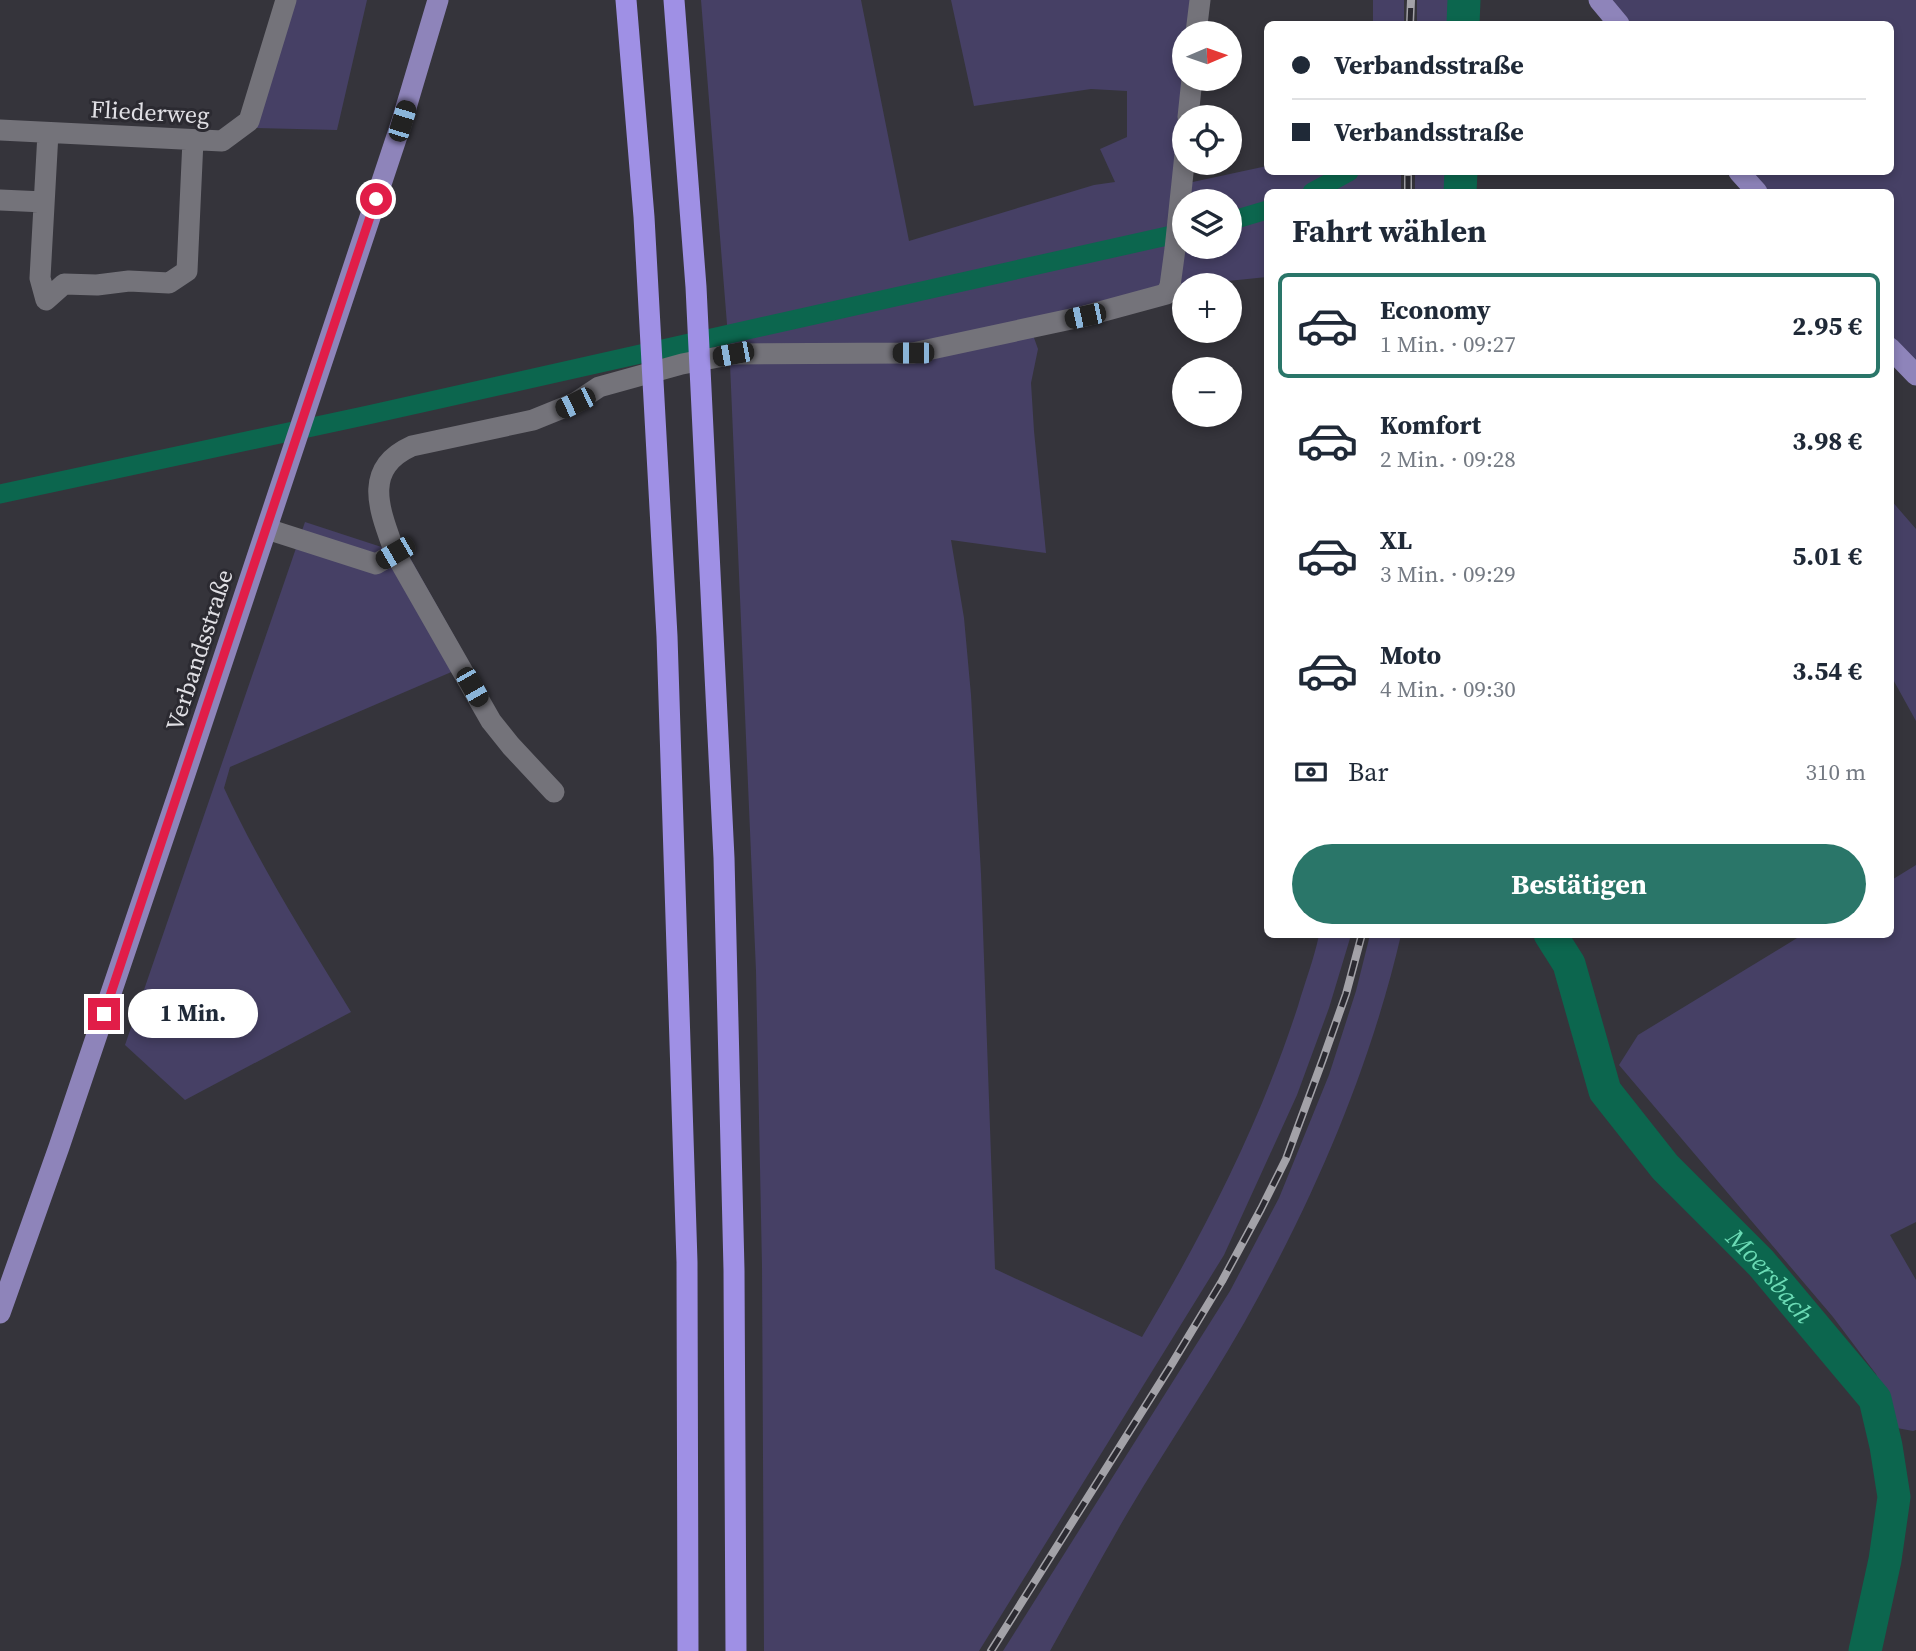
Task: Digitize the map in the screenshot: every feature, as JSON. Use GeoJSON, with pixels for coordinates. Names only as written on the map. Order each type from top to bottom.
{"type":"FeatureCollection","features":[{"type":"Feature","properties":{"kind":"highway"},"geometry":{"type":"LineString","coordinates":[[626,0],[656,413],[675,858],[687,1262],[688,1651]]}},
{"type":"Feature","properties":{"kind":"highway"},"geometry":{"type":"LineString","coordinates":[[674,0],[696,287],[724,858],[734,1270],[736,1651]]}},
{"type":"Feature","properties":{"kind":"main road","name":"Verbandsstraße"},"geometry":{"type":"LineString","coordinates":[[0,1313],[64,1133],[267,530],[402,121],[438,0]]}},
{"type":"Feature","properties":{"kind":"main road"},"geometry":{"type":"LineString","coordinates":[[1599,0],[1616,21]]}},
{"type":"Feature","properties":{"kind":"main road"},"geometry":{"type":"LineString","coordinates":[[1743,175],[1754,189]]}},
{"type":"Feature","properties":{"kind":"main road"},"geometry":{"type":"LineString","coordinates":[[1894,352],[1916,375]]}},
{"type":"Feature","properties":{"kind":"street","name":"Fliederweg"},"geometry":{"type":"LineString","coordinates":[[0,130],[222,141],[249,121],[286,0]]}},
{"type":"Feature","properties":{"kind":"street"},"geometry":{"type":"LineString","coordinates":[[1197,21],[1200,0]]}},
{"type":"Feature","properties":{"kind":"street"},"geometry":{"type":"LineString","coordinates":[[48,133],[40,278],[46,300],[64,284],[97,285],[129,281],[169,283],[187,271],[193,140]]}},
{"type":"Feature","properties":{"kind":"street"},"geometry":{"type":"LineString","coordinates":[[554,792],[491,721],[395,553],[385,524],[378,487],[383,469],[394,454],[412,446],[533,420],[575,403],[599,387],[682,364],[733,354],[913,353],[1085,316],[1166,294],[1170,286],[1183,175]]}},
{"type":"Feature","properties":{"kind":"street"},"geometry":{"type":"LineString","coordinates":[[0,200],[44,202]]}},
{"type":"Feature","properties":{"kind":"street"},"geometry":{"type":"LineString","coordinates":[[267,530],[376,564],[395,553]]}},
{"type":"Feature","properties":{"kind":"shaded area"},"geometry":{"type":"Polygon","coordinates":[[[295,0],[367,0],[337,130],[256,128],[295,0]]]}},
{"type":"Feature","properties":{"kind":"shaded area"},"geometry":{"type":"Polygon","coordinates":[[[701,0],[861,0],[909,241],[1094,185],[1115,182],[1100,149],[1127,137],[1127,91],[1091,89],[974,106],[951,0],[1192,0],[1189,21],[1172,21],[1172,91],[1183,91],[1181,105],[1172,105],[1172,175],[1174,175],[1163,286],[1072,311],[912,347],[729,349],[701,0]]]}},
{"type":"Feature","properties":{"kind":"shaded area"},"geometry":{"type":"Polygon","coordinates":[[[1373,0],[1404,0],[1404,21],[1373,21],[1373,0]]]}},
{"type":"Feature","properties":{"kind":"shaded area"},"geometry":{"type":"Polygon","coordinates":[[[1417,0],[1449,0],[1449,21],[1417,21],[1417,0]]]}},
{"type":"Feature","properties":{"kind":"shaded area"},"geometry":{"type":"Polygon","coordinates":[[[1599,0],[1916,0],[1916,375],[1894,352],[1894,189],[1754,189],[1742,175],[1894,175],[1894,21],[1616,21],[1599,0]]]}},
{"type":"Feature","properties":{"kind":"shaded area"},"geometry":{"type":"Polygon","coordinates":[[[1264,167],[1264,175],[1401,175],[1401,189],[1264,189],[1264,277],[1242,280],[1242,273],[1181,273],[1183,259],[1242,259],[1242,189],[1187,189],[1188,183],[1225,175],[1242,175],[1242,171],[1264,167]]]}},
{"type":"Feature","properties":{"kind":"shaded area"},"geometry":{"type":"Polygon","coordinates":[[[1415,175],[1448,175],[1448,189],[1415,189],[1415,175]]]}},
{"type":"Feature","properties":{"kind":"shaded area"},"geometry":{"type":"Polygon","coordinates":[[[1033,335],[1038,349],[1031,383],[1046,553],[951,540],[964,618],[971,695],[981,874],[995,1269],[1142,1337],[1188,1257],[1249,1134],[1283,1049],[1318,938],[1350,938],[1329,1008],[1297,1095],[1224,1255],[979,1651],[764,1651],[762,1266],[756,971],[730,364],[1033,335]]]}},
{"type":"Feature","properties":{"kind":"shaded area"},"geometry":{"type":"Polygon","coordinates":[[[1894,504],[1916,529],[1916,721],[1894,681],[1894,504]]]}},
{"type":"Feature","properties":{"kind":"shaded area"},"geometry":{"type":"Polygon","coordinates":[[[305,522],[409,556],[470,664],[230,767],[224,788],[238,817],[284,902],[351,1012],[185,1100],[125,1045],[305,522]]]}},
{"type":"Feature","properties":{"kind":"shaded area"},"geometry":{"type":"Polygon","coordinates":[[[1916,865],[1916,1222],[1890,1235],[1916,1280],[1916,1430],[1913,1431],[1897,1428],[1876,1374],[1833,1317],[1619,1065],[1638,1035],[1797,938],[1894,938],[1894,879],[1916,865]]]}},
{"type":"Feature","properties":{"kind":"shaded area"},"geometry":{"type":"Polygon","coordinates":[[[1369,938],[1400,938],[1360,1074],[1324,1164],[1245,1322],[1128,1512],[1050,1651],[1003,1651],[1230,1291],[1279,1198],[1329,1075],[1356,991],[1369,938]]]}},
{"type":"Feature","properties":{"kind":"waterway","name":"Moersbach"},"geometry":{"type":"LineString","coordinates":[[1463,21],[1464,0]]}},
{"type":"Feature","properties":{"kind":"waterway"},"geometry":{"type":"LineString","coordinates":[[1318,189],[1343,175]]}},
{"type":"Feature","properties":{"kind":"waterway","name":"Moersbach"},"geometry":{"type":"LineString","coordinates":[[1460,189],[1461,175]]}},
{"type":"Feature","properties":{"kind":"waterway"},"geometry":{"type":"LineString","coordinates":[[1242,217],[1264,211]]}},
{"type":"Feature","properties":{"kind":"waterway"},"geometry":{"type":"LineString","coordinates":[[0,494],[368,415],[1172,235]]}},
{"type":"Feature","properties":{"kind":"waterway","name":"Moersbach"},"geometry":{"type":"LineString","coordinates":[[1553,938],[1569,964],[1605,1091],[1665,1167],[1761,1263],[1875,1399],[1894,1497],[1885,1560],[1865,1651]]}},
{"type":"Feature","properties":{"kind":"railway"},"geometry":{"type":"LineString","coordinates":[[1410,21],[1411,0]]}},
{"type":"Feature","properties":{"kind":"railway"},"geometry":{"type":"LineString","coordinates":[[1408,175],[1408,189]]}},
{"type":"Feature","properties":{"kind":"railway"},"geometry":{"type":"LineString","coordinates":[[991,1651],[1170,1367],[1222,1281],[1261,1209],[1286,1159],[1323,1059],[1346,994],[1361,938]]}},
{"type":"Feature","properties":{"kind":"route"},"geometry":{"type":"LineString","coordinates":[[104,1014],[376,199]]}}]}
